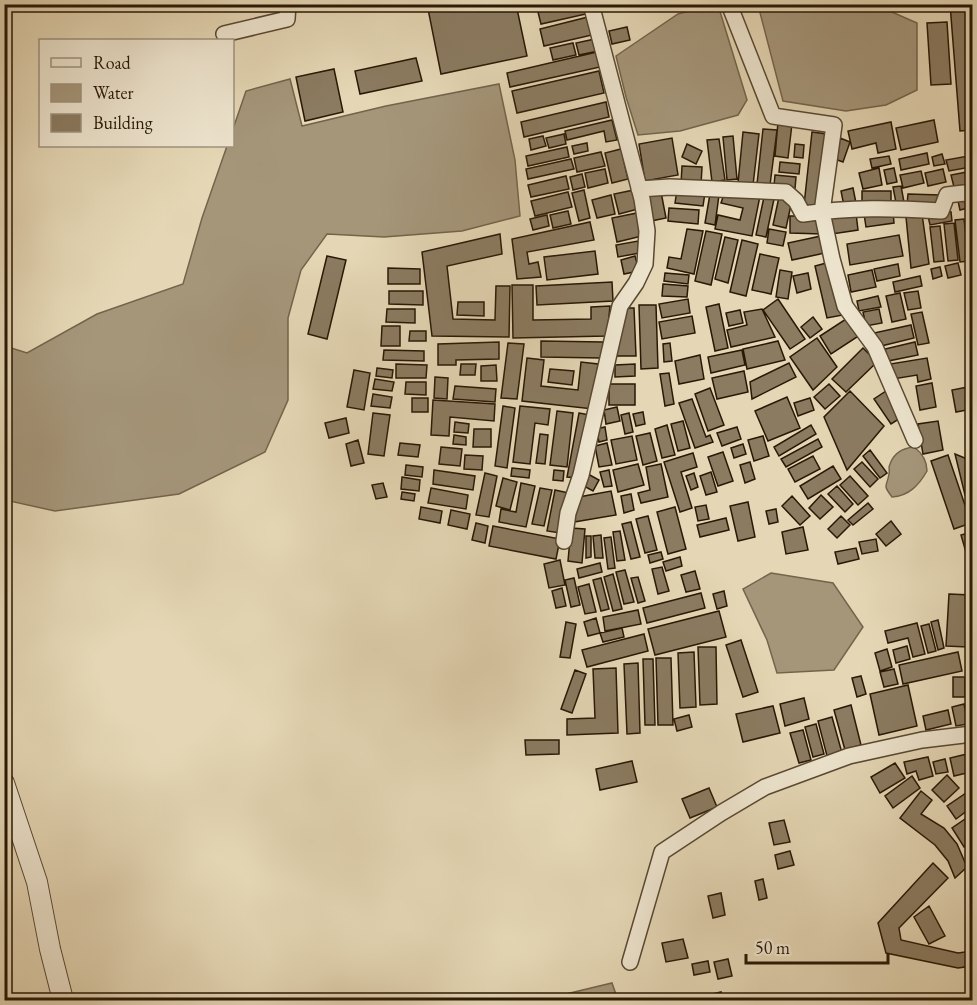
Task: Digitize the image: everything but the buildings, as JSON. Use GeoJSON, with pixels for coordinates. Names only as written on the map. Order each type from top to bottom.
{"type":"FeatureCollection","features":[{"type":"Feature","properties":{"kind":"street"},"geometry":{"type":"LineString","coordinates":[[224,34],[286,19],[288,4]]}},
{"type":"Feature","properties":{"kind":"street"},"geometry":{"type":"LineString","coordinates":[[564,541],[568,513],[581,475],[620,306],[636,283],[645,264],[647,231],[639,189],[591,4]]}},
{"type":"Feature","properties":{"kind":"street"},"geometry":{"type":"LineString","coordinates":[[729,4],[773,116],[834,125],[822,212],[845,306],[875,347],[915,440]]}},
{"type":"Feature","properties":{"kind":"street"},"geometry":{"type":"LineString","coordinates":[[639,189],[786,192],[796,201],[803,214],[854,208],[941,211],[947,195],[964,193],[972,196]]}},
{"type":"Feature","properties":{"kind":"street"},"geometry":{"type":"LineString","coordinates":[[630,962],[662,852],[765,787],[849,756],[922,740],[972,734]]}},
{"type":"Feature","properties":{"kind":"street"},"geometry":{"type":"LineString","coordinates":[[4,783],[37,882],[63,1000]]}},
{"type":"Feature","properties":{"kind":"water"},"geometry":{"type":"Polygon","coordinates":[[[716,4],[747,100],[738,115],[680,131],[638,135],[616,56],[678,14],[716,4]]]}},
{"type":"Feature","properties":{"kind":"water"},"geometry":{"type":"Polygon","coordinates":[[[758,5],[876,5],[917,23],[917,90],[886,105],[846,111],[783,101],[758,5]]]}},
{"type":"Feature","properties":{"kind":"water"},"geometry":{"type":"Polygon","coordinates":[[[290,79],[302,126],[386,106],[499,84],[515,160],[520,216],[462,231],[384,237],[327,234],[301,270],[288,318],[288,400],[265,452],[179,494],[55,511],[5,500],[5,346],[27,353],[97,314],[183,284],[202,218],[227,147],[234,147],[234,126],[246,91],[290,79]]]}},
{"type":"Feature","properties":{"kind":"water"},"geometry":{"type":"Polygon","coordinates":[[[914,447],[924,458],[927,471],[913,489],[892,497],[886,485],[890,464],[899,452],[914,447]]]}},
{"type":"Feature","properties":{"kind":"water"},"geometry":{"type":"Polygon","coordinates":[[[771,573],[833,583],[863,627],[834,670],[777,673],[767,640],[743,589],[771,573]]]}},
{"type":"Feature","properties":{"kind":"water"},"geometry":{"type":"Polygon","coordinates":[[[612,983],[618,1000],[541,1000],[612,983]]]}}]}
